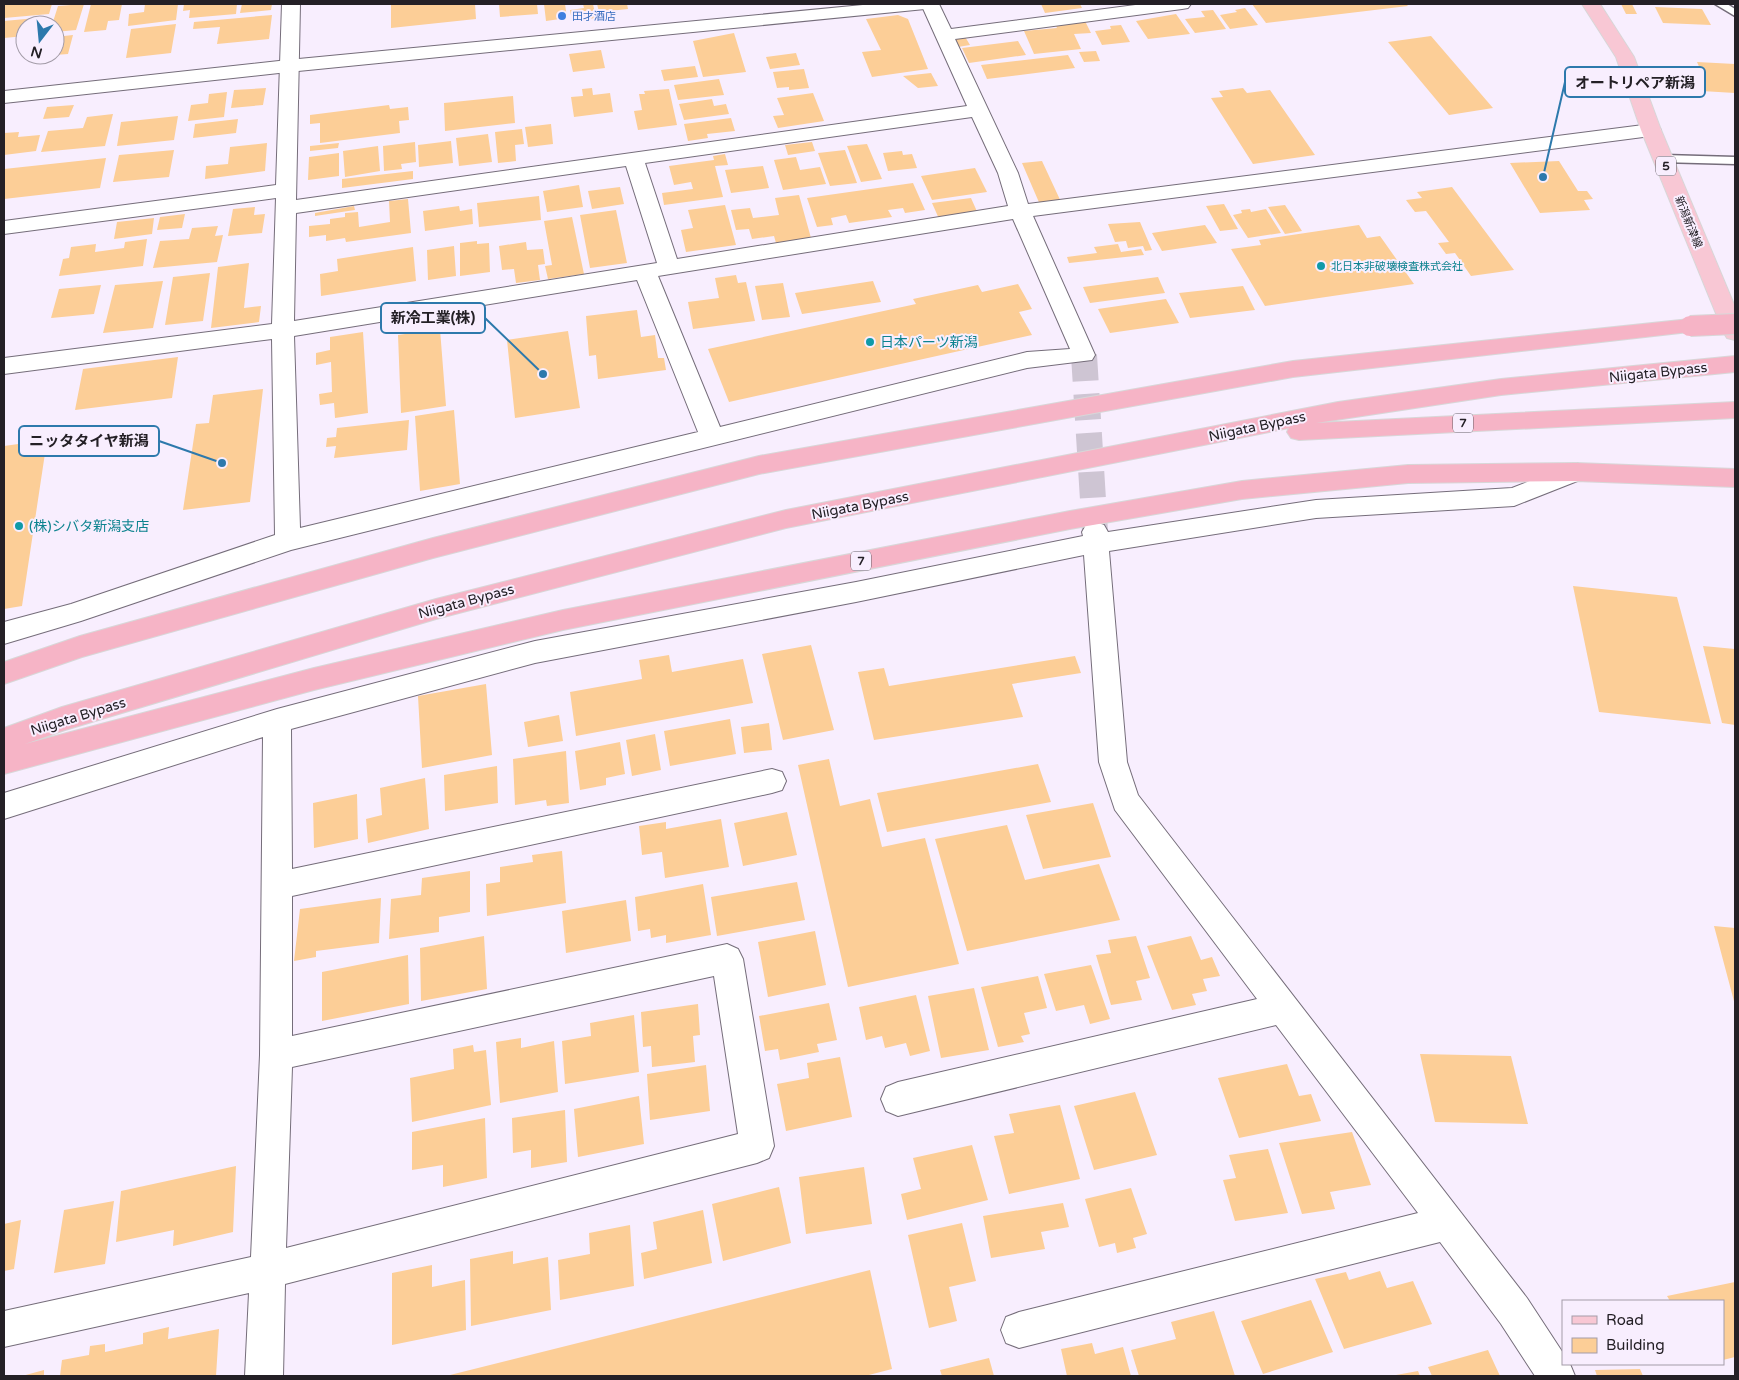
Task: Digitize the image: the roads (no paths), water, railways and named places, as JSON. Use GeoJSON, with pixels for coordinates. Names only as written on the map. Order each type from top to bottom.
{"type":"FeatureCollection","features":[{"type":"Feature","properties":{"kind":"highway"},"geometry":{"type":"LineString","coordinates":[[4,673],[80,647],[433,548],[759,465],[1293,369],[1690,326],[1735,324]]}},
{"type":"Feature","properties":{"kind":"highway","name":"Niigata Bypass"},"geometry":{"type":"LineString","coordinates":[[4,740],[62,719],[436,609],[786,519],[1338,410],[1500,388],[1735,364]]}},
{"type":"Feature","properties":{"kind":"highway","name":"7"},"geometry":{"type":"LineString","coordinates":[[1210,436],[1726,410]]}},
{"type":"Feature","properties":{"kind":"highway","name":"7"},"geometry":{"type":"LineString","coordinates":[[4,762],[314,680],[563,620],[1070,520],[1242,490],[1408,474],[1576,472],[1735,478]]}},
{"type":"Feature","properties":{"kind":"main road","name":"新潟新津線"},"geometry":{"type":"LineString","coordinates":[[1591,4],[1625,57],[1651,130],[1735,333]]}},
{"type":"Feature","properties":{"kind":"street"},"geometry":{"type":"LineString","coordinates":[[288,541],[283,330],[291,4]]}},
{"type":"Feature","properties":{"kind":"street"},"geometry":{"type":"LineString","coordinates":[[4,97],[288,66],[925,4]]}},
{"type":"Feature","properties":{"kind":"street"},"geometry":{"type":"LineString","coordinates":[[4,633],[72,614],[288,541],[1026,360],[1084,355],[1020,211],[1008,173],[930,4]]}},
{"type":"Feature","properties":{"kind":"street"},"geometry":{"type":"LineString","coordinates":[[945,35],[1182,4]]}},
{"type":"Feature","properties":{"kind":"street"},"geometry":{"type":"LineString","coordinates":[[4,227],[286,199],[634,158],[979,110]]}},
{"type":"Feature","properties":{"kind":"street"},"geometry":{"type":"LineString","coordinates":[[4,366],[283,330],[1020,211],[1651,130]]}},
{"type":"Feature","properties":{"kind":"street"},"geometry":{"type":"LineString","coordinates":[[634,158],[669,268]]}},
{"type":"Feature","properties":{"kind":"street"},"geometry":{"type":"LineString","coordinates":[[645,272],[712,436]]}},
{"type":"Feature","properties":{"kind":"street"},"geometry":{"type":"LineString","coordinates":[[4,806],[277,721],[535,652],[856,592],[1096,538],[1316,509],[1514,497],[1576,472]]}},
{"type":"Feature","properties":{"kind":"street"},"geometry":{"type":"LineString","coordinates":[[1096,538],[1113,762],[1124,801],[1514,1311],[1556,1376]]}},
{"type":"Feature","properties":{"kind":"street"},"geometry":{"type":"LineString","coordinates":[[264,1376],[276,1055],[277,721]]}},
{"type":"Feature","properties":{"kind":"street"},"geometry":{"type":"LineString","coordinates":[[277,886],[772,782]]}},
{"type":"Feature","properties":{"kind":"street"},"geometry":{"type":"LineString","coordinates":[[4,1329],[268,1271],[757,1146],[727,959],[276,1055]]}},
{"type":"Feature","properties":{"kind":"street"},"geometry":{"type":"LineString","coordinates":[[898,1099],[1283,1008]]}},
{"type":"Feature","properties":{"kind":"street"},"geometry":{"type":"LineString","coordinates":[[1019,1330],[1446,1223]]}},
{"type":"Feature","properties":{"kind":"lane"},"geometry":{"type":"LineString","coordinates":[[1720,4],[1735,13]]}},
{"type":"Feature","properties":{"kind":"lane"},"geometry":{"type":"LineString","coordinates":[[1664,159],[1735,161]]}},
{"type":"Feature","properties":{"kind":"tunnel"},"geometry":{"type":"LineString","coordinates":[[1084,355],[1095,532]]}},
{"type":"Feature","properties":{"kind":"place","name":"田才酒店"},"geometry":{"type":"Point","coordinates":[562,16]}},
{"type":"Feature","properties":{"kind":"place","name":"オートリペア新潟"},"geometry":{"type":"Point","coordinates":[1543,177]}},
{"type":"Feature","properties":{"kind":"place","name":"北日本非破壊検査株式会社"},"geometry":{"type":"Point","coordinates":[1321,266]}},
{"type":"Feature","properties":{"kind":"place","name":"日本パーツ新潟"},"geometry":{"type":"Point","coordinates":[870,342]}},
{"type":"Feature","properties":{"kind":"place","name":"新冷工業(株)"},"geometry":{"type":"Point","coordinates":[543,374]}},
{"type":"Feature","properties":{"kind":"place","name":"ニッタタイヤ新潟"},"geometry":{"type":"Point","coordinates":[222,463]}},
{"type":"Feature","properties":{"kind":"place","name":"(株)シバタ新潟支店"},"geometry":{"type":"Point","coordinates":[19,526]}}]}
